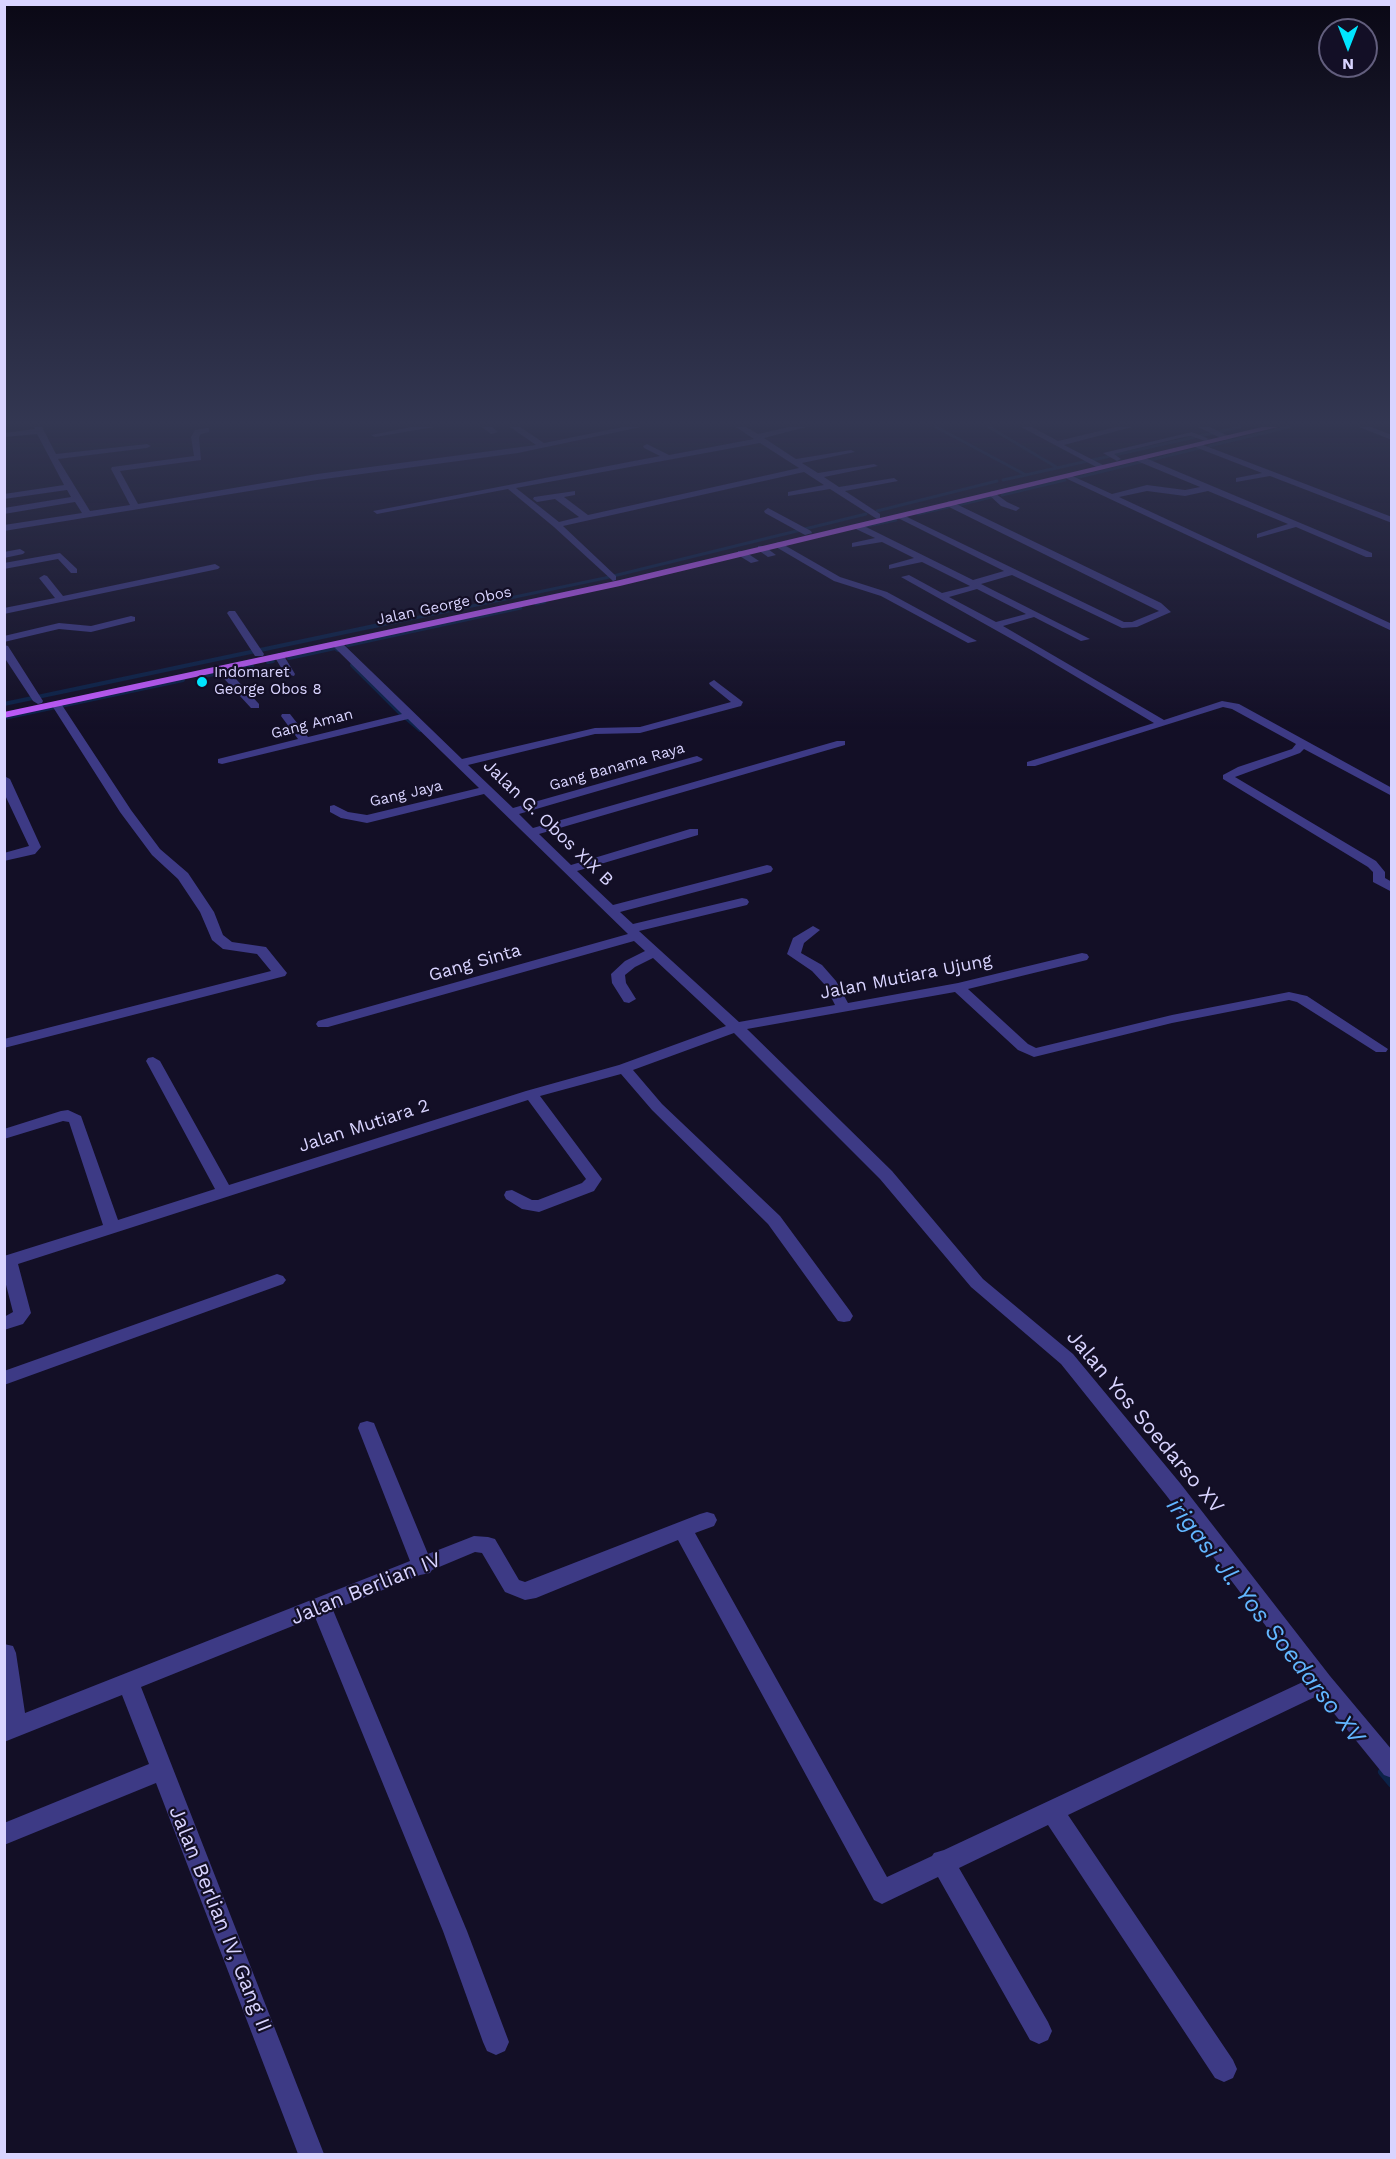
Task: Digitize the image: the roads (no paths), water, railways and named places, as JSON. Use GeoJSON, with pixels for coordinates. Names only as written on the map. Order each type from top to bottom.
{"type":"FeatureCollection","features":[{"type":"Feature","properties":{"kind":"main road","name":"Jalan George Obos"},"geometry":{"type":"LineString","coordinates":[[4,708],[613,578],[829,528]]}},
{"type":"Feature","properties":{"kind":"main road","name":"Jalan George Obos"},"geometry":{"type":"LineString","coordinates":[[4,715],[57,706],[620,583],[761,548],[856,528]]}},
{"type":"Feature","properties":{"kind":"street"},"geometry":{"type":"LineString","coordinates":[[561,528],[613,578]]}},
{"type":"Feature","properties":{"kind":"street"},"geometry":{"type":"LineString","coordinates":[[798,528],[808,533]]}},
{"type":"Feature","properties":{"kind":"street"},"geometry":{"type":"LineString","coordinates":[[861,528],[1085,639]]}},
{"type":"Feature","properties":{"kind":"street"},"geometry":{"type":"LineString","coordinates":[[927,528],[1122,625],[1140,623],[1166,612],[1140,596],[996,528]]}},
{"type":"Feature","properties":{"kind":"street"},"geometry":{"type":"LineString","coordinates":[[1178,528],[1392,628]]}},
{"type":"Feature","properties":{"kind":"street"},"geometry":{"type":"LineString","coordinates":[[1260,536],[1285,528]]}},
{"type":"Feature","properties":{"kind":"street"},"geometry":{"type":"LineString","coordinates":[[1301,528],[1369,555]]}},
{"type":"Feature","properties":{"kind":"street"},"geometry":{"type":"LineString","coordinates":[[855,545],[884,539]]}},
{"type":"Feature","properties":{"kind":"street"},"geometry":{"type":"LineString","coordinates":[[779,545],[837,579],[884,594],[972,641]]}},
{"type":"Feature","properties":{"kind":"street"},"geometry":{"type":"LineString","coordinates":[[761,548],[771,555]]}},
{"type":"Feature","properties":{"kind":"street"},"geometry":{"type":"LineString","coordinates":[[4,555],[20,552]]}},
{"type":"Feature","properties":{"kind":"street"},"geometry":{"type":"LineString","coordinates":[[741,553],[754,561]]}},
{"type":"Feature","properties":{"kind":"street"},"geometry":{"type":"LineString","coordinates":[[4,566],[60,556],[74,571]]}},
{"type":"Feature","properties":{"kind":"street"},"geometry":{"type":"LineString","coordinates":[[892,567],[924,558]]}},
{"type":"Feature","properties":{"kind":"street"},"geometry":{"type":"LineString","coordinates":[[4,611],[215,567]]}},
{"type":"Feature","properties":{"kind":"street"},"geometry":{"type":"LineString","coordinates":[[942,596],[1012,572]]}},
{"type":"Feature","properties":{"kind":"street"},"geometry":{"type":"LineString","coordinates":[[44,578],[61,598]]}},
{"type":"Feature","properties":{"kind":"street"},"geometry":{"type":"LineString","coordinates":[[906,578],[942,596],[1163,723]]}},
{"type":"Feature","properties":{"kind":"street"},"geometry":{"type":"LineString","coordinates":[[232,613],[259,654]]}},
{"type":"Feature","properties":{"kind":"street"},"geometry":{"type":"LineString","coordinates":[[993,626],[1035,614]]}},
{"type":"Feature","properties":{"kind":"street"},"geometry":{"type":"LineString","coordinates":[[5,646],[59,626],[91,629],[131,620]]}},
{"type":"Feature","properties":{"kind":"street"},"geometry":{"type":"LineString","coordinates":[[5,646],[58,632]]}},
{"type":"Feature","properties":{"kind":"street","name":"Jalan G. Obos XIX B"},"geometry":{"type":"LineString","coordinates":[[337,644],[654,952],[736,1027]]}},
{"type":"Feature","properties":{"kind":"street"},"geometry":{"type":"LineString","coordinates":[[5,646],[38,701]]}},
{"type":"Feature","properties":{"kind":"street"},"geometry":{"type":"LineString","coordinates":[[279,656],[290,675]]}},
{"type":"Feature","properties":{"kind":"street"},"geometry":{"type":"LineString","coordinates":[[221,669],[255,706]]}},
{"type":"Feature","properties":{"kind":"street"},"geometry":{"type":"LineString","coordinates":[[460,763],[595,731],[640,730],[737,704],[738,702],[714,682]]}},
{"type":"Feature","properties":{"kind":"street"},"geometry":{"type":"LineString","coordinates":[[1031,764],[1212,707],[1229,704],[1392,793]]}},
{"type":"Feature","properties":{"kind":"street"},"geometry":{"type":"LineString","coordinates":[[4,1044],[280,973],[261,950],[228,946],[217,937],[207,912],[183,876],[156,852],[138,828],[57,706]]}},
{"type":"Feature","properties":{"kind":"street"},"geometry":{"type":"LineString","coordinates":[[285,716],[306,741]]}},
{"type":"Feature","properties":{"kind":"street","name":"Gang Aman"},"geometry":{"type":"LineString","coordinates":[[222,761],[410,716]]}},
{"type":"Feature","properties":{"kind":"street"},"geometry":{"type":"LineString","coordinates":[[532,832],[840,743]]}},
{"type":"Feature","properties":{"kind":"street"},"geometry":{"type":"LineString","coordinates":[[1303,743],[1296,751],[1242,769],[1228,775],[1227,778],[1339,842],[1372,864],[1379,872],[1378,879],[1392,888]]}},
{"type":"Feature","properties":{"kind":"street","name":"Gang Banama Raya"},"geometry":{"type":"LineString","coordinates":[[510,813],[697,759]]}},
{"type":"Feature","properties":{"kind":"street"},"geometry":{"type":"LineString","coordinates":[[4,780],[36,847],[31,851],[4,857]]}},
{"type":"Feature","properties":{"kind":"street","name":"Gang Jaya"},"geometry":{"type":"LineString","coordinates":[[334,809],[345,815],[366,819],[486,790]]}},
{"type":"Feature","properties":{"kind":"street"},"geometry":{"type":"LineString","coordinates":[[570,869],[694,832]]}},
{"type":"Feature","properties":{"kind":"street"},"geometry":{"type":"LineString","coordinates":[[611,910],[767,869]]}},
{"type":"Feature","properties":{"kind":"street","name":"Gang Sinta"},"geometry":{"type":"LineString","coordinates":[[323,1024],[742,902]]}},
{"type":"Feature","properties":{"kind":"street"},"geometry":{"type":"LineString","coordinates":[[813,930],[798,940],[794,954],[816,967],[831,984],[843,1007]]}},
{"type":"Feature","properties":{"kind":"street"},"geometry":{"type":"LineString","coordinates":[[629,999],[619,983],[618,974],[630,964],[654,952]]}},
{"type":"Feature","properties":{"kind":"street","name":"Jalan Mutiara Ujung"},"geometry":{"type":"LineString","coordinates":[[736,1027],[958,987],[1082,957]]}},
{"type":"Feature","properties":{"kind":"street"},"geometry":{"type":"LineString","coordinates":[[958,987],[1023,1047],[1034,1053],[1183,1017],[1289,996],[1302,999],[1381,1049]]}},
{"type":"Feature","properties":{"kind":"street","name":"Jalan Mutiara 2"},"geometry":{"type":"LineString","coordinates":[[7,1262],[531,1094],[624,1068],[736,1027]]}},
{"type":"Feature","properties":{"kind":"street","name":"Jalan Yos Soedarso XV"},"geometry":{"type":"LineString","coordinates":[[736,1027],[886,1175],[977,1283],[1052,1344],[1073,1366],[1173,1489],[1322,1683],[1390,1764]]}},
{"type":"Feature","properties":{"kind":"street"},"geometry":{"type":"LineString","coordinates":[[153,1061],[224,1191]]}},
{"type":"Feature","properties":{"kind":"street"},"geometry":{"type":"LineString","coordinates":[[624,1068],[657,1107],[774,1220],[844,1316]]}},
{"type":"Feature","properties":{"kind":"street"},"geometry":{"type":"LineString","coordinates":[[512,1195],[528,1205],[539,1206],[588,1187],[594,1179],[531,1094]]}},
{"type":"Feature","properties":{"kind":"street"},"geometry":{"type":"LineString","coordinates":[[4,1134],[61,1116],[68,1115],[76,1119],[112,1227]]}},
{"type":"Feature","properties":{"kind":"street"},"geometry":{"type":"LineString","coordinates":[[4,1324],[17,1319],[22,1313],[7,1262]]}},
{"type":"Feature","properties":{"kind":"street"},"geometry":{"type":"LineString","coordinates":[[4,1378],[277,1280]]}},
{"type":"Feature","properties":{"kind":"street"},"geometry":{"type":"LineString","coordinates":[[367,1428],[423,1567]]}},
{"type":"Feature","properties":{"kind":"street","name":"Jalan Berlian IV"},"geometry":{"type":"LineString","coordinates":[[10,1730],[480,1543],[488,1545],[512,1586],[525,1591],[536,1589],[707,1520]]}},
{"type":"Feature","properties":{"kind":"street"},"geometry":{"type":"LineString","coordinates":[[683,1530],[882,1892],[942,1861],[1053,1812],[1322,1683]]}},
{"type":"Feature","properties":{"kind":"street"},"geometry":{"type":"LineString","coordinates":[[321,1607],[455,1931],[496,2042]]}},
{"type":"Feature","properties":{"kind":"street"},"geometry":{"type":"LineString","coordinates":[[6,1653],[10,1730]]}},
{"type":"Feature","properties":{"kind":"street","name":"Jalan Berlian IV, Gang II"},"geometry":{"type":"LineString","coordinates":[[129,1684],[311,2154]]}},
{"type":"Feature","properties":{"kind":"street"},"geometry":{"type":"LineString","coordinates":[[4,1834],[161,1770]]}},
{"type":"Feature","properties":{"kind":"street"},"geometry":{"type":"LineString","coordinates":[[1053,1812],[1224,2069]]}},
{"type":"Feature","properties":{"kind":"street"},"geometry":{"type":"LineString","coordinates":[[942,1861],[1039,2031]]}},
{"type":"Feature","properties":{"kind":"waterway"},"geometry":{"type":"LineString","coordinates":[[372,627],[605,578],[810,528]]}},
{"type":"Feature","properties":{"kind":"waterway"},"geometry":{"type":"LineString","coordinates":[[536,604],[545,602]]}},
{"type":"Feature","properties":{"kind":"waterway"},"geometry":{"type":"LineString","coordinates":[[433,627],[521,608]]}},
{"type":"Feature","properties":{"kind":"waterway"},"geometry":{"type":"LineString","coordinates":[[4,704],[379,625]]}},
{"type":"Feature","properties":{"kind":"waterway"},"geometry":{"type":"LineString","coordinates":[[348,645],[440,625]]}},
{"type":"Feature","properties":{"kind":"waterway"},"geometry":{"type":"LineString","coordinates":[[289,658],[335,648],[338,650]]}},
{"type":"Feature","properties":{"kind":"waterway"},"geometry":{"type":"LineString","coordinates":[[268,662],[273,661]]}},
{"type":"Feature","properties":{"kind":"waterway"},"geometry":{"type":"LineString","coordinates":[[352,665],[404,717]]}},
{"type":"Feature","properties":{"kind":"waterway"},"geometry":{"type":"LineString","coordinates":[[232,670],[252,666]]}},
{"type":"Feature","properties":{"kind":"waterway"},"geometry":{"type":"LineString","coordinates":[[199,677],[215,674]]}},
{"type":"Feature","properties":{"kind":"waterway"},"geometry":{"type":"LineString","coordinates":[[4,718],[183,680]]}},
{"type":"Feature","properties":{"kind":"waterway"},"geometry":{"type":"LineString","coordinates":[[406,718],[420,730]]}},
{"type":"Feature","properties":{"kind":"waterway","name":"irigasi Jl. Yos Soedarso XV"},"geometry":{"type":"LineString","coordinates":[[1382,1772],[1392,1784]]}},
{"type":"Feature","properties":{"kind":"place","name":"Indomaret George Obos 8"},"geometry":{"type":"Point","coordinates":[202,682]}}]}
